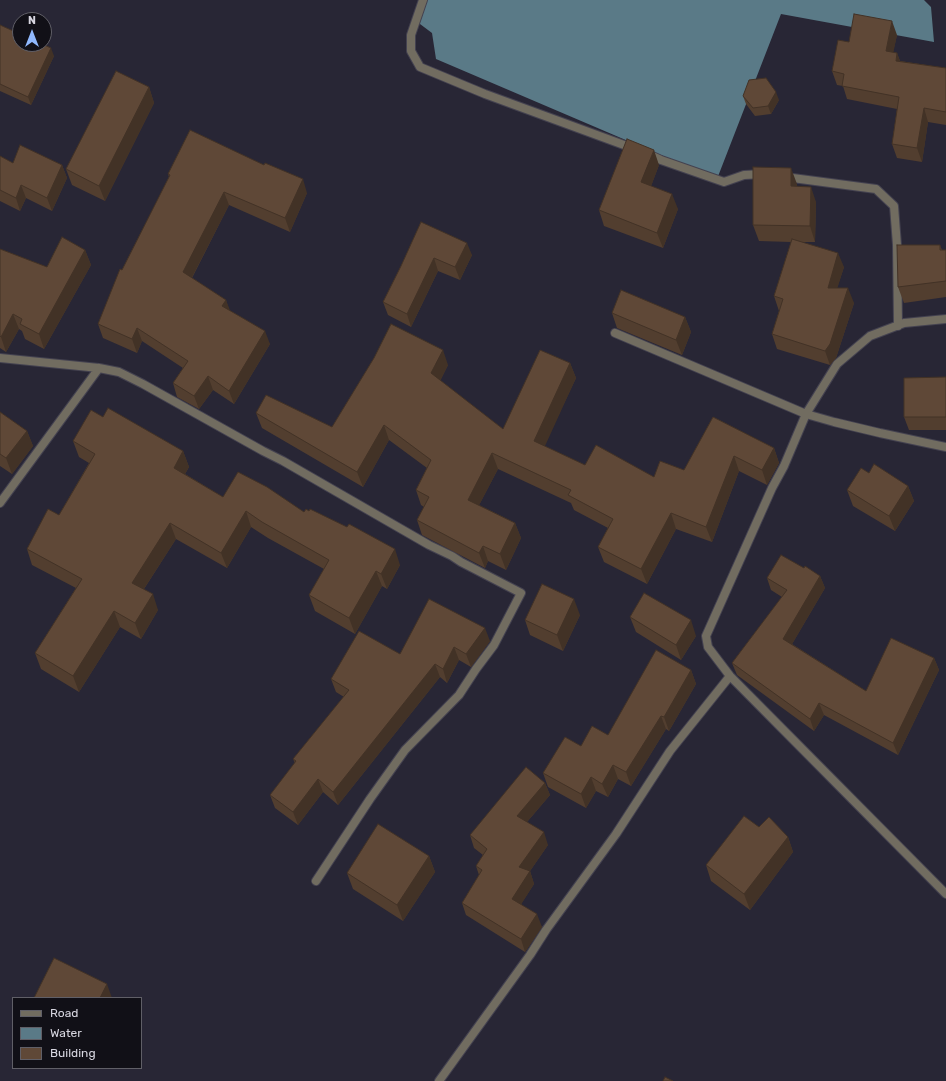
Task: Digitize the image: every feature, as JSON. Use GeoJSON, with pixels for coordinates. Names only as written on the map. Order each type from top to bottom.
{"type":"FeatureCollection","features":[{"type":"Feature","properties":{"kind":"street"},"geometry":{"type":"LineString","coordinates":[[423,0],[411,35],[411,51],[420,67],[478,91],[724,182],[744,175],[766,174],[876,189],[894,206],[897,245],[898,326]]}},
{"type":"Feature","properties":{"kind":"street"},"geometry":{"type":"LineString","coordinates":[[946,319],[904,323],[870,336],[837,364],[806,414],[784,466],[769,495],[706,636],[708,647],[730,676],[946,894]]}},
{"type":"Feature","properties":{"kind":"street"},"geometry":{"type":"LineString","coordinates":[[615,333],[806,414],[872,431],[946,447]]}},
{"type":"Feature","properties":{"kind":"street"},"geometry":{"type":"LineString","coordinates":[[0,358],[99,368],[119,372],[144,384],[283,461],[429,545],[521,593],[494,645],[459,695],[405,750],[370,799],[316,881]]}},
{"type":"Feature","properties":{"kind":"street"},"geometry":{"type":"LineString","coordinates":[[0,502],[99,368]]}},
{"type":"Feature","properties":{"kind":"street"},"geometry":{"type":"LineString","coordinates":[[439,1081],[616,834],[670,751],[730,676]]}},
{"type":"Feature","properties":{"kind":"water"},"geometry":{"type":"Polygon","coordinates":[[[423,0],[924,0],[931,7],[934,42],[781,14],[717,179],[436,59],[432,33],[416,21],[423,0]]]}},
{"type":"Feature","properties":{"kind":"building"},"geometry":{"type":"Polygon","coordinates":[[[854,14],[892,21],[886,51],[897,53],[896,61],[946,68],[946,112],[924,108],[917,148],[892,144],[899,97],[842,86],[844,74],[832,71],[838,40],[849,42],[854,14]]]}},
{"type":"Feature","properties":{"kind":"building"},"geometry":{"type":"Polygon","coordinates":[[[0,25],[12,30],[12,52],[49,52],[28,97],[0,84],[0,25]]]}},
{"type":"Feature","properties":{"kind":"building"},"geometry":{"type":"Polygon","coordinates":[[[116,71],[149,87],[99,186],[66,169],[116,71]]]}},
{"type":"Feature","properties":{"kind":"building"},"geometry":{"type":"Polygon","coordinates":[[[766,78],[776,92],[768,106],[753,108],[743,96],[749,80],[766,78]]]}},
{"type":"Feature","properties":{"kind":"building"},"geometry":{"type":"Polygon","coordinates":[[[190,130],[264,165],[265,163],[303,179],[285,218],[224,192],[183,272],[226,300],[222,306],[265,331],[229,391],[208,376],[194,396],[173,383],[188,361],[137,328],[132,339],[98,324],[120,269],[122,270],[170,175],[168,174],[190,130]]]}},
{"type":"Feature","properties":{"kind":"building"},"geometry":{"type":"Polygon","coordinates":[[[627,139],[654,150],[641,182],[672,194],[657,233],[599,210],[627,139]]]}},
{"type":"Feature","properties":{"kind":"building"},"geometry":{"type":"Polygon","coordinates":[[[20,145],[62,165],[47,198],[21,185],[16,198],[0,190],[0,156],[13,163],[20,145]]]}},
{"type":"Feature","properties":{"kind":"building"},"geometry":{"type":"Polygon","coordinates":[[[753,167],[791,168],[791,186],[811,187],[810,226],[753,225],[753,167]]]}},
{"type":"Feature","properties":{"kind":"building"},"geometry":{"type":"Polygon","coordinates":[[[421,222],[467,243],[455,267],[434,258],[407,314],[383,302],[421,222]]]}},
{"type":"Feature","properties":{"kind":"building"},"geometry":{"type":"Polygon","coordinates":[[[62,237],[85,250],[39,334],[20,324],[22,319],[13,314],[1,337],[0,249],[47,267],[62,237]]]}},
{"type":"Feature","properties":{"kind":"building"},"geometry":{"type":"Polygon","coordinates":[[[792,239],[838,253],[828,288],[848,288],[830,344],[825,351],[772,334],[783,299],[774,296],[792,239]]]}},
{"type":"Feature","properties":{"kind":"building"},"geometry":{"type":"Polygon","coordinates":[[[897,245],[940,245],[940,250],[946,250],[946,281],[898,287],[897,245]]]}},
{"type":"Feature","properties":{"kind":"building"},"geometry":{"type":"Polygon","coordinates":[[[621,290],[685,317],[676,340],[612,313],[621,290]]]}},
{"type":"Feature","properties":{"kind":"building"},"geometry":{"type":"Polygon","coordinates":[[[391,324],[443,350],[431,373],[503,429],[540,350],[570,363],[534,441],[585,465],[596,445],[654,477],[660,461],[684,470],[713,417],[774,448],[762,470],[734,456],[706,527],[671,513],[641,569],[598,547],[613,519],[568,495],[571,490],[492,453],[468,500],[515,523],[500,554],[483,546],[479,553],[417,520],[429,497],[416,490],[431,460],[384,425],[357,472],[256,413],[266,395],[332,427],[374,358],[391,324]]]}},
{"type":"Feature","properties":{"kind":"building"},"geometry":{"type":"Polygon","coordinates":[[[946,377],[946,417],[904,417],[904,378],[946,377]]]}},
{"type":"Feature","properties":{"kind":"building"},"geometry":{"type":"Polygon","coordinates":[[[108,408],[183,451],[174,468],[223,497],[238,472],[267,487],[304,512],[306,509],[309,511],[310,509],[347,527],[349,524],[395,549],[381,574],[376,571],[349,618],[309,595],[329,560],[262,522],[246,511],[221,553],[170,523],[132,583],[153,594],[135,623],[114,611],[73,676],[35,653],[82,579],[27,549],[48,509],[59,515],[95,454],[73,441],[91,410],[103,417],[108,408]]]}},
{"type":"Feature","properties":{"kind":"building"},"geometry":{"type":"Polygon","coordinates":[[[0,412],[27,431],[6,458],[0,454],[0,412]]]}},
{"type":"Feature","properties":{"kind":"building"},"geometry":{"type":"Polygon","coordinates":[[[874,464],[908,486],[889,516],[847,490],[861,468],[869,473],[874,464]]]}},
{"type":"Feature","properties":{"kind":"building"},"geometry":{"type":"Polygon","coordinates":[[[781,555],[804,568],[805,566],[820,576],[783,639],[866,691],[891,638],[934,658],[893,743],[819,703],[810,719],[732,663],[787,590],[767,578],[781,555]]]}},
{"type":"Feature","properties":{"kind":"building"},"geometry":{"type":"Polygon","coordinates":[[[542,584],[574,599],[557,635],[525,620],[542,584]]]}},
{"type":"Feature","properties":{"kind":"building"},"geometry":{"type":"Polygon","coordinates":[[[644,593],[691,620],[676,645],[630,617],[644,593]]]}},
{"type":"Feature","properties":{"kind":"building"},"geometry":{"type":"Polygon","coordinates":[[[429,599],[485,628],[466,654],[454,647],[443,669],[435,664],[333,792],[318,779],[293,812],[270,795],[296,761],[293,759],[349,690],[331,679],[359,631],[400,654],[429,599]]]}},
{"type":"Feature","properties":{"kind":"building"},"geometry":{"type":"Polygon","coordinates":[[[656,650],[691,670],[664,717],[661,716],[626,772],[613,765],[602,784],[591,777],[581,794],[543,773],[565,737],[581,746],[592,726],[608,735],[656,650]]]}},
{"type":"Feature","properties":{"kind":"building"},"geometry":{"type":"Polygon","coordinates":[[[526,767],[545,783],[517,816],[544,832],[519,867],[530,871],[512,899],[537,914],[521,939],[462,903],[482,870],[476,866],[487,849],[470,835],[526,767]]]}},
{"type":"Feature","properties":{"kind":"building"},"geometry":{"type":"Polygon","coordinates":[[[744,816],[759,827],[769,817],[788,837],[744,894],[706,865],[744,816]]]}},
{"type":"Feature","properties":{"kind":"building"},"geometry":{"type":"Polygon","coordinates":[[[378,824],[429,856],[397,905],[347,873],[378,824]]]}},
{"type":"Feature","properties":{"kind":"building"},"geometry":{"type":"Polygon","coordinates":[[[54,958],[107,984],[100,997],[34,997],[54,958]]]}},
{"type":"Feature","properties":{"kind":"building"},"geometry":{"type":"Polygon","coordinates":[[[665,1077],[673,1081],[663,1081],[665,1077]]]}}]}
